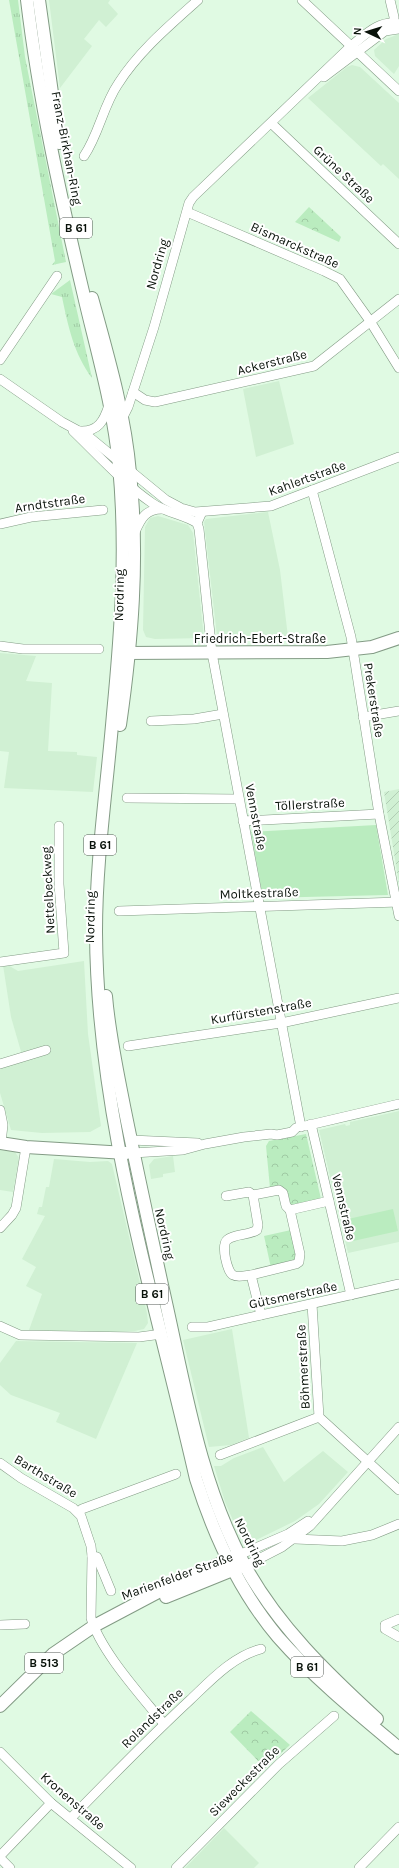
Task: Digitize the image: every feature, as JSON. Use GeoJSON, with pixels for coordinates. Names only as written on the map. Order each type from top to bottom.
{"type":"FeatureCollection","features":[{"type":"Feature","properties":{"kind":"main road","name":"Franz-Birkhan-Ring"},"geometry":{"type":"LineString","coordinates":[[28,0],[32,38],[61,195],[116,441]]}},
{"type":"Feature","properties":{"kind":"main road","name":"Franz-Birkhan-Ring"},"geometry":{"type":"LineString","coordinates":[[39,0],[51,96],[68,193],[122,418]]}},
{"type":"Feature","properties":{"kind":"main road","name":"Nordring"},"geometry":{"type":"LineString","coordinates":[[122,418],[125,474],[123,556],[125,650],[106,848],[103,933],[106,1006],[133,1153],[188,1405],[214,1497],[245,1591],[278,1637],[332,1690],[399,1748]]}},
{"type":"Feature","properties":{"kind":"main road","name":"Nordring"},"geometry":{"type":"LineString","coordinates":[[116,441],[119,463],[131,486],[134,598],[125,650],[99,847],[96,933],[101,1037],[119,1153],[196,1479],[213,1527],[236,1562],[291,1633],[334,1679],[399,1738]]}},
{"type":"Feature","properties":{"kind":"main road","name":"Friedrich-Ebert-Straße"},"geometry":{"type":"LineString","coordinates":[[352,646],[399,629]]}},
{"type":"Feature","properties":{"kind":"main road","name":"Friedrich-Ebert-Straße"},"geometry":{"type":"LineString","coordinates":[[125,650],[352,646],[372,647],[399,638]]}},
{"type":"Feature","properties":{"kind":"main road"},"geometry":{"type":"LineString","coordinates":[[117,1140],[131,1140]]}},
{"type":"Feature","properties":{"kind":"main road"},"geometry":{"type":"LineString","coordinates":[[1,1143],[26,1147],[133,1153]]}},
{"type":"Feature","properties":{"kind":"main road","name":"Marienfelder Straße"},"geometry":{"type":"LineString","coordinates":[[0,1706],[53,1654],[94,1626],[119,1612],[236,1562]]}},
{"type":"Feature","properties":{"kind":"street"},"geometry":{"type":"LineString","coordinates":[[84,156],[91,146],[110,98],[121,79],[152,41],[198,0]]}},
{"type":"Feature","properties":{"kind":"street"},"geometry":{"type":"LineString","coordinates":[[302,0],[399,91]]}},
{"type":"Feature","properties":{"kind":"street"},"geometry":{"type":"LineString","coordinates":[[390,0],[396,26]]}},
{"type":"Feature","properties":{"kind":"street","name":"Nordring"},"geometry":{"type":"LineString","coordinates":[[122,418],[128,407],[133,392],[187,212],[193,197],[313,84],[332,63],[354,49],[376,27],[396,26]]}},
{"type":"Feature","properties":{"kind":"street","name":"Grüne Straße"},"geometry":{"type":"LineString","coordinates":[[271,123],[399,244]]}},
{"type":"Feature","properties":{"kind":"street","name":"Bismarckstraße"},"geometry":{"type":"LineString","coordinates":[[187,212],[340,279],[370,322],[399,368]]}},
{"type":"Feature","properties":{"kind":"street"},"geometry":{"type":"LineString","coordinates":[[0,360],[57,276]]}},
{"type":"Feature","properties":{"kind":"street","name":"Ackerstraße"},"geometry":{"type":"LineString","coordinates":[[133,392],[146,400],[155,402],[314,366],[399,298]]}},
{"type":"Feature","properties":{"kind":"street","name":"Kahlertstraße"},"geometry":{"type":"LineString","coordinates":[[0,379],[62,422],[125,474],[173,504],[187,510],[202,512],[271,506],[399,457]]}},
{"type":"Feature","properties":{"kind":"street"},"geometry":{"type":"LineString","coordinates":[[80,431],[90,431],[98,427],[105,418],[109,405]]}},
{"type":"Feature","properties":{"kind":"street","name":"Kahlertstraße"},"geometry":{"type":"LineString","coordinates":[[62,422],[80,431],[119,463]]}},
{"type":"Feature","properties":{"kind":"street"},"geometry":{"type":"LineString","coordinates":[[131,486],[153,504],[197,523],[202,512]]}},
{"type":"Feature","properties":{"kind":"street","name":"Prekerstraße"},"geometry":{"type":"LineString","coordinates":[[312,490],[352,646],[379,814],[398,902],[399,916]]}},
{"type":"Feature","properties":{"kind":"street"},"geometry":{"type":"LineString","coordinates":[[133,537],[144,515],[154,509],[163,508]]}},
{"type":"Feature","properties":{"kind":"street","name":"Arndtstraße"},"geometry":{"type":"LineString","coordinates":[[0,524],[31,517],[104,510]]}},
{"type":"Feature","properties":{"kind":"street","name":"Vennstraße"},"geometry":{"type":"LineString","coordinates":[[197,523],[199,529],[212,649],[281,1022],[298,1127]]}},
{"type":"Feature","properties":{"kind":"street"},"geometry":{"type":"LineString","coordinates":[[0,646],[23,649],[99,649]]}},
{"type":"Feature","properties":{"kind":"street"},"geometry":{"type":"LineString","coordinates":[[363,715],[399,711]]}},
{"type":"Feature","properties":{"kind":"street"},"geometry":{"type":"LineString","coordinates":[[151,721],[194,719],[224,714]]}},
{"type":"Feature","properties":{"kind":"street"},"geometry":{"type":"LineString","coordinates":[[127,798],[239,799]]}},
{"type":"Feature","properties":{"kind":"street","name":"Töllerstraße"},"geometry":{"type":"LineString","coordinates":[[243,821],[379,814]]}},
{"type":"Feature","properties":{"kind":"street","name":"Nettelbeckweg"},"geometry":{"type":"LineString","coordinates":[[0,962],[64,953],[59,884],[59,826]]}},
{"type":"Feature","properties":{"kind":"street","name":"Moltkestraße"},"geometry":{"type":"LineString","coordinates":[[119,911],[398,902]]}},
{"type":"Feature","properties":{"kind":"street","name":"Kurfürstenstraße"},"geometry":{"type":"LineString","coordinates":[[128,1046],[281,1022],[399,998]]}},
{"type":"Feature","properties":{"kind":"street"},"geometry":{"type":"LineString","coordinates":[[0,1064],[46,1050]]}},
{"type":"Feature","properties":{"kind":"street"},"geometry":{"type":"LineString","coordinates":[[133,1153],[183,1150],[205,1144],[271,1134],[276,1130],[298,1127],[399,1104]]}},
{"type":"Feature","properties":{"kind":"street"},"geometry":{"type":"LineString","coordinates":[[0,1110],[3,1125],[1,1143]]}},
{"type":"Feature","properties":{"kind":"street","name":"Vennstraße"},"geometry":{"type":"LineString","coordinates":[[311,1124],[351,1296]]}},
{"type":"Feature","properties":{"kind":"street"},"geometry":{"type":"LineString","coordinates":[[131,1140],[205,1144]]}},
{"type":"Feature","properties":{"kind":"street"},"geometry":{"type":"LineString","coordinates":[[0,1228],[12,1215],[16,1208],[26,1147]]}},
{"type":"Feature","properties":{"kind":"street"},"geometry":{"type":"LineString","coordinates":[[226,1196],[249,1192],[253,1195],[279,1190],[283,1193],[286,1206],[290,1210],[300,1254],[299,1262],[296,1264],[252,1275],[232,1275],[229,1271],[224,1247],[225,1243],[229,1238],[252,1233],[257,1230],[258,1225],[253,1195]]}},
{"type":"Feature","properties":{"kind":"street"},"geometry":{"type":"LineString","coordinates":[[290,1210],[329,1201]]}},
{"type":"Feature","properties":{"kind":"street"},"geometry":{"type":"LineString","coordinates":[[252,1275],[261,1315]]}},
{"type":"Feature","properties":{"kind":"street","name":"Gütsmerstraße"},"geometry":{"type":"LineString","coordinates":[[192,1327],[208,1327],[399,1284]]}},
{"type":"Feature","properties":{"kind":"street","name":"Böhmerstraße"},"geometry":{"type":"LineString","coordinates":[[312,1304],[319,1418],[399,1490]]}},
{"type":"Feature","properties":{"kind":"street"},"geometry":{"type":"LineString","coordinates":[[0,1326],[20,1336],[139,1336],[162,1334]]}},
{"type":"Feature","properties":{"kind":"street"},"geometry":{"type":"LineString","coordinates":[[220,1455],[319,1418]]}},
{"type":"Feature","properties":{"kind":"street","name":"Marienfelder Straße"},"geometry":{"type":"LineString","coordinates":[[236,1562],[257,1561],[295,1538],[310,1526],[399,1427]]}},
{"type":"Feature","properties":{"kind":"street","name":"Barthstraße"},"geometry":{"type":"LineString","coordinates":[[0,1463],[21,1478],[78,1512],[91,1546],[91,1618],[94,1626],[105,1648],[164,1724]]}},
{"type":"Feature","properties":{"kind":"street"},"geometry":{"type":"LineString","coordinates":[[78,1512],[82,1508],[176,1474]]}},
{"type":"Feature","properties":{"kind":"street","name":"Marienfelder Straße"},"geometry":{"type":"LineString","coordinates":[[236,1562],[288,1534],[323,1511]]}},
{"type":"Feature","properties":{"kind":"street"},"geometry":{"type":"LineString","coordinates":[[295,1538],[342,1541],[372,1535],[399,1524]]}},
{"type":"Feature","properties":{"kind":"street","name":"Barthstraße"},"geometry":{"type":"LineString","coordinates":[[92,1556],[97,1557],[111,1591]]}},
{"type":"Feature","properties":{"kind":"street"},"geometry":{"type":"LineString","coordinates":[[399,1619],[385,1625],[385,1629],[399,1637]]}},
{"type":"Feature","properties":{"kind":"street"},"geometry":{"type":"LineString","coordinates":[[0,1625],[26,1624]]}},
{"type":"Feature","properties":{"kind":"street","name":"Rolandstraße"},"geometry":{"type":"LineString","coordinates":[[71,1818],[164,1724],[219,1674],[250,1652],[261,1649]]}},
{"type":"Feature","properties":{"kind":"street","name":"Sieweckestraße"},"geometry":{"type":"LineString","coordinates":[[176,1868],[279,1764],[334,1716]]}},
{"type":"Feature","properties":{"kind":"street","name":"Kronenstraße"},"geometry":{"type":"LineString","coordinates":[[0,1752],[51,1803],[130,1868]]}},
{"type":"Feature","properties":{"kind":"street"},"geometry":{"type":"LineString","coordinates":[[10,1868],[0,1857],[51,1803]]}},
{"type":"Feature","properties":{"kind":"street"},"geometry":{"type":"LineString","coordinates":[[359,1868],[398,1830]]}},
{"type":"Feature","properties":{"kind":"shaded area"},"geometry":{"type":"Polygon","coordinates":[[[49,0],[110,0],[108,3],[118,14],[106,27],[99,20],[84,39],[92,46],[60,88],[49,0]]]}},
{"type":"Feature","properties":{"kind":"shaded area"},"geometry":{"type":"Polygon","coordinates":[[[399,34],[399,66],[394,74],[375,56],[374,50],[386,39],[399,34]]]}},
{"type":"Feature","properties":{"kind":"shaded area"},"geometry":{"type":"Polygon","coordinates":[[[352,65],[360,67],[399,103],[399,179],[383,164],[381,166],[308,98],[347,67],[352,65]]]}},
{"type":"Feature","properties":{"kind":"shaded area"},"geometry":{"type":"Polygon","coordinates":[[[279,381],[294,444],[256,457],[243,389],[279,381]]]}},
{"type":"Feature","properties":{"kind":"shaded area"},"geometry":{"type":"Polygon","coordinates":[[[268,512],[280,570],[288,637],[217,636],[204,522],[206,519],[268,512]]]}},
{"type":"Feature","properties":{"kind":"shaded area"},"geometry":{"type":"Polygon","coordinates":[[[158,516],[188,525],[193,533],[204,638],[155,639],[146,637],[143,630],[145,527],[150,518],[158,516]]]}},
{"type":"Feature","properties":{"kind":"shaded area"},"geometry":{"type":"Polygon","coordinates":[[[0,653],[36,656],[26,681],[52,683],[48,751],[77,752],[77,755],[97,757],[93,792],[4,788],[9,752],[0,751],[0,653]]]}},
{"type":"Feature","properties":{"kind":"shaded area"},"geometry":{"type":"Polygon","coordinates":[[[399,789],[399,884],[384,792],[399,789]]]}},
{"type":"Feature","properties":{"kind":"shaded area"},"geometry":{"type":"Polygon","coordinates":[[[84,961],[88,1034],[101,1126],[90,1132],[42,1133],[11,1130],[0,1093],[0,1062],[22,1055],[11,1017],[3,965],[6,964],[18,971],[84,961]]]}},
{"type":"Feature","properties":{"kind":"shaded area"},"geometry":{"type":"Polygon","coordinates":[[[399,1111],[399,1242],[348,1253],[319,1130],[345,1124],[346,1126],[350,1125],[350,1122],[399,1111]]]}},
{"type":"Feature","properties":{"kind":"shaded area"},"geometry":{"type":"Polygon","coordinates":[[[0,1150],[15,1152],[19,1158],[13,1192],[0,1190],[0,1150]]]}},
{"type":"Feature","properties":{"kind":"shaded area"},"geometry":{"type":"Polygon","coordinates":[[[173,1156],[175,1172],[163,1174],[163,1177],[151,1179],[149,1165],[154,1159],[173,1156]]]}},
{"type":"Feature","properties":{"kind":"shaded area"},"geometry":{"type":"Polygon","coordinates":[[[54,1159],[90,1162],[108,1161],[112,1164],[147,1313],[148,1323],[144,1329],[135,1331],[78,1332],[29,1330],[42,1294],[26,1286],[36,1267],[22,1259],[45,1216],[37,1214],[39,1207],[42,1207],[46,1187],[49,1187],[54,1159]]]}},
{"type":"Feature","properties":{"kind":"shaded area"},"geometry":{"type":"Polygon","coordinates":[[[232,1329],[249,1438],[231,1445],[209,1447],[183,1340],[232,1329]]]}},
{"type":"Feature","properties":{"kind":"shaded area"},"geometry":{"type":"Polygon","coordinates":[[[16,1341],[137,1343],[96,1439],[56,1422],[60,1413],[11,1395],[0,1385],[0,1363],[16,1341]]]}},
{"type":"Feature","properties":{"kind":"shaded area"},"geometry":{"type":"Polygon","coordinates":[[[263,1447],[284,1482],[323,1451],[348,1472],[319,1504],[295,1521],[254,1541],[247,1541],[238,1532],[225,1502],[214,1466],[221,1466],[234,1458],[263,1447]]]}},
{"type":"Feature","properties":{"kind":"shaded area"},"geometry":{"type":"Polygon","coordinates":[[[224,1828],[259,1863],[254,1868],[185,1868],[224,1828]]]}},
{"type":"Feature","properties":{"kind":"green space"},"geometry":{"type":"Polygon","coordinates":[[[9,0],[18,0],[25,57],[66,262],[52,265],[55,261],[9,0]]]}},
{"type":"Feature","properties":{"kind":"green space"},"geometry":{"type":"Polygon","coordinates":[[[309,207],[341,237],[339,242],[295,222],[309,207]]]}},
{"type":"Feature","properties":{"kind":"green space"},"geometry":{"type":"Polygon","coordinates":[[[70,280],[92,378],[86,369],[72,339],[62,297],[51,294],[70,280]]]}},
{"type":"Feature","properties":{"kind":"green space"},"geometry":{"type":"Polygon","coordinates":[[[376,825],[388,895],[263,898],[251,832],[376,825]]]}},
{"type":"Feature","properties":{"kind":"green space"},"geometry":{"type":"Polygon","coordinates":[[[306,1134],[321,1199],[292,1205],[270,1188],[266,1146],[269,1141],[306,1134]]]}},
{"type":"Feature","properties":{"kind":"green space"},"geometry":{"type":"Polygon","coordinates":[[[393,1209],[398,1231],[353,1241],[348,1219],[393,1209]]]}},
{"type":"Feature","properties":{"kind":"green space"},"geometry":{"type":"Polygon","coordinates":[[[291,1230],[297,1256],[296,1260],[271,1268],[264,1236],[291,1230]]]}},
{"type":"Feature","properties":{"kind":"green space"},"geometry":{"type":"Polygon","coordinates":[[[251,1711],[290,1745],[265,1768],[230,1732],[251,1711]]]}}]}
